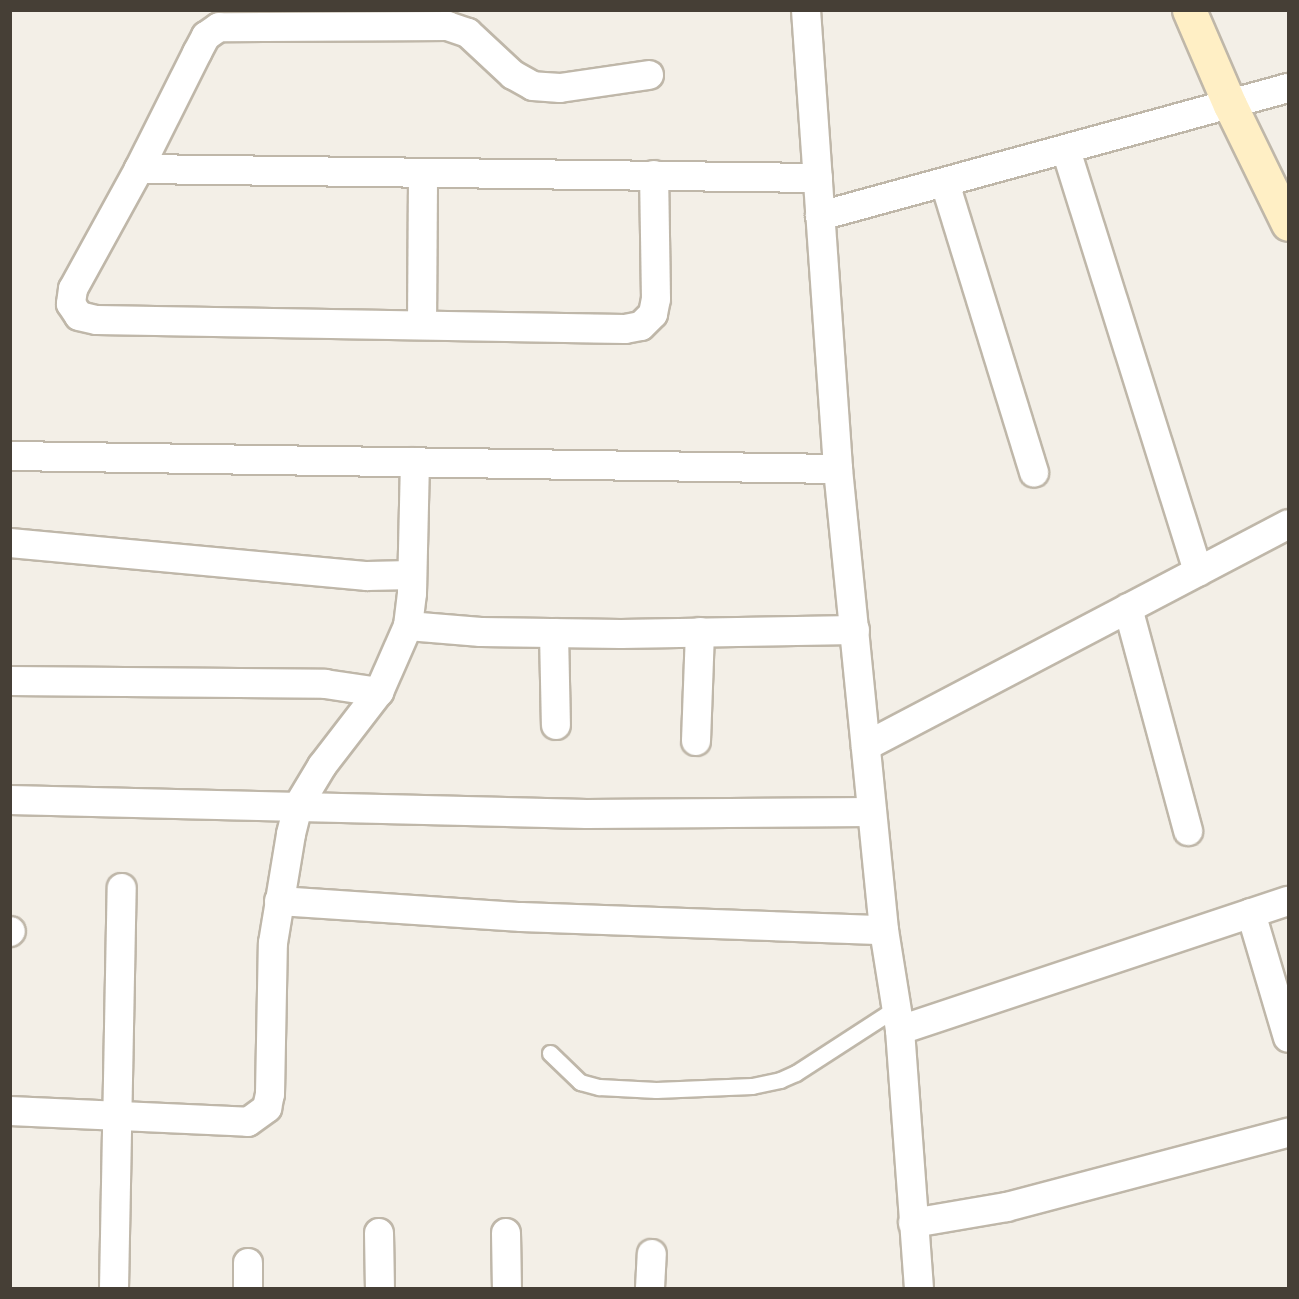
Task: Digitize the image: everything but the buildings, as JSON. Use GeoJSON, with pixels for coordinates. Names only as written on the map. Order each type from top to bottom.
{"type":"FeatureCollection","features":[{"type":"Feature","properties":{"kind":"main road"},"geometry":{"type":"LineString","coordinates":[[1189,10],[1230,105],[1288,224]]}},
{"type":"Feature","properties":{"kind":"street"},"geometry":{"type":"LineString","coordinates":[[806,10],[838,469],[884,930],[898,1019],[919,1288]]}},
{"type":"Feature","properties":{"kind":"street"},"geometry":{"type":"LineString","coordinates":[[649,75],[560,88],[533,86],[513,75],[468,33],[448,26],[219,27],[206,36],[139,169],[73,290],[71,304],[79,316],[97,320],[625,329],[641,326],[653,314],[656,299],[654,176]]}},
{"type":"Feature","properties":{"kind":"street"},"geometry":{"type":"LineString","coordinates":[[820,216],[1288,88]]}},
{"type":"Feature","properties":{"kind":"street"},"geometry":{"type":"LineString","coordinates":[[1066,150],[1198,572]]}},
{"type":"Feature","properties":{"kind":"street"},"geometry":{"type":"LineString","coordinates":[[139,169],[818,178]]}},
{"type":"Feature","properties":{"kind":"street"},"geometry":{"type":"LineString","coordinates":[[422,325],[423,172]]}},
{"type":"Feature","properties":{"kind":"street"},"geometry":{"type":"LineString","coordinates":[[945,183],[1034,472]]}},
{"type":"Feature","properties":{"kind":"street"},"geometry":{"type":"LineString","coordinates":[[10,456],[838,469]]}},
{"type":"Feature","properties":{"kind":"street"},"geometry":{"type":"LineString","coordinates":[[10,1111],[248,1122],[267,1108],[270,1094],[273,943],[298,806],[322,766],[379,692],[408,626],[412,575],[415,462]]}},
{"type":"Feature","properties":{"kind":"street"},"geometry":{"type":"LineString","coordinates":[[866,746],[1288,525]]}},
{"type":"Feature","properties":{"kind":"street"},"geometry":{"type":"LineString","coordinates":[[10,543],[367,576],[412,575]]}},
{"type":"Feature","properties":{"kind":"street"},"geometry":{"type":"LineString","coordinates":[[1128,608],[1188,831]]}},
{"type":"Feature","properties":{"kind":"street"},"geometry":{"type":"LineString","coordinates":[[408,626],[481,632],[554,633],[855,630]]}},
{"type":"Feature","properties":{"kind":"street"},"geometry":{"type":"LineString","coordinates":[[696,741],[700,632]]}},
{"type":"Feature","properties":{"kind":"street"},"geometry":{"type":"LineString","coordinates":[[554,633],[556,725]]}},
{"type":"Feature","properties":{"kind":"street"},"geometry":{"type":"LineString","coordinates":[[10,681],[325,684],[379,692]]}},
{"type":"Feature","properties":{"kind":"street"},"geometry":{"type":"LineString","coordinates":[[10,800],[587,814],[872,812]]}},
{"type":"Feature","properties":{"kind":"street"},"geometry":{"type":"LineString","coordinates":[[114,1288],[122,888]]}},
{"type":"Feature","properties":{"kind":"street"},"geometry":{"type":"LineString","coordinates":[[898,1019],[1288,900]]}},
{"type":"Feature","properties":{"kind":"street"},"geometry":{"type":"LineString","coordinates":[[279,901],[521,917],[884,930]]}},
{"type":"Feature","properties":{"kind":"street"},"geometry":{"type":"LineString","coordinates":[[1251,913],[1288,1038]]}},
{"type":"Feature","properties":{"kind":"street"},"geometry":{"type":"LineString","coordinates":[[913,1223],[1007,1207],[1288,1133]]}},
{"type":"Feature","properties":{"kind":"street"},"geometry":{"type":"LineString","coordinates":[[379,1233],[380,1288]]}},
{"type":"Feature","properties":{"kind":"street"},"geometry":{"type":"LineString","coordinates":[[506,1233],[507,1288]]}},
{"type":"Feature","properties":{"kind":"street"},"geometry":{"type":"LineString","coordinates":[[650,1288],[652,1254]]}},
{"type":"Feature","properties":{"kind":"lane"},"geometry":{"type":"LineString","coordinates":[[550,1053],[580,1082],[599,1087],[656,1090],[752,1086],[780,1080],[796,1073],[898,1019]]}}]}
